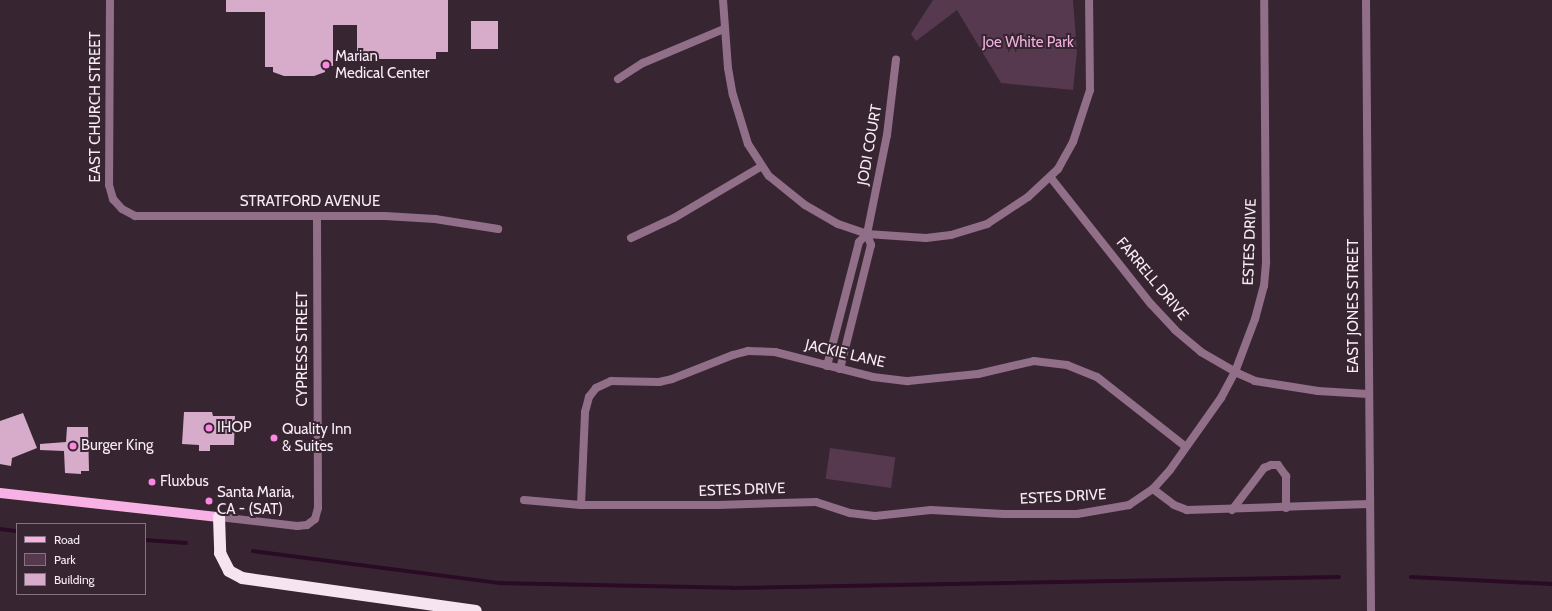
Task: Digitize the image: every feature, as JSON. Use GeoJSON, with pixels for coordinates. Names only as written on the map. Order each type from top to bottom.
{"type":"FeatureCollection","features":[{"type":"Feature","properties":{"kind":"highway"},"geometry":{"type":"LineString","coordinates":[[219,517],[220,553],[229,571],[242,578],[476,611]]}},
{"type":"Feature","properties":{"kind":"main road"},"geometry":{"type":"LineString","coordinates":[[0,493],[219,517]]}},
{"type":"Feature","properties":{"kind":"street","name":"EAST CHURCH STREET"},"geometry":{"type":"LineString","coordinates":[[110,0],[109,185],[113,199],[122,210]]}},
{"type":"Feature","properties":{"kind":"street"},"geometry":{"type":"LineString","coordinates":[[723,0],[724,29],[732,96],[748,144],[762,166],[778,185],[811,209],[838,224],[867,234],[926,238],[951,235],[988,224],[1051,178],[1073,142],[1090,90],[1089,0]]}},
{"type":"Feature","properties":{"kind":"street","name":"ESTES DRIVE"},"geometry":{"type":"LineString","coordinates":[[524,500],[581,505],[718,505],[816,502],[850,513],[875,516],[931,510],[1004,514],[1077,514],[1129,505],[1153,489],[1222,398],[1235,372],[1255,319],[1264,286],[1266,261],[1264,0]]}},
{"type":"Feature","properties":{"kind":"street","name":"EAST JONES STREET"},"geometry":{"type":"LineString","coordinates":[[1366,0],[1368,394],[1371,611]]}},
{"type":"Feature","properties":{"kind":"street"},"geometry":{"type":"LineString","coordinates":[[618,79],[643,63],[724,29]]}},
{"type":"Feature","properties":{"kind":"street","name":"JODI COURT"},"geometry":{"type":"LineString","coordinates":[[840,369],[871,245],[867,234],[887,135],[896,60]]}},
{"type":"Feature","properties":{"kind":"street"},"geometry":{"type":"LineString","coordinates":[[631,238],[674,218],[762,166]]}},
{"type":"Feature","properties":{"kind":"street","name":"FARRELL DRIVE"},"geometry":{"type":"LineString","coordinates":[[1051,178],[1134,283],[1175,330],[1201,352],[1235,372],[1255,381],[1277,386],[1318,391],[1368,394]]}},
{"type":"Feature","properties":{"kind":"street","name":"STRATFORD AVENUE"},"geometry":{"type":"LineString","coordinates":[[122,210],[135,216],[436,219],[498,229]]}},
{"type":"Feature","properties":{"kind":"street","name":"CYPRESS STREET"},"geometry":{"type":"LineString","coordinates":[[219,517],[297,526],[307,525],[315,519],[318,508],[317,217]]}},
{"type":"Feature","properties":{"kind":"street","name":"JODI COURT"},"geometry":{"type":"LineString","coordinates":[[827,366],[859,242],[867,234]]}},
{"type":"Feature","properties":{"kind":"street","name":"JACKIE LANE"},"geometry":{"type":"LineString","coordinates":[[581,505],[585,412],[589,397],[603,383],[672,379],[748,351],[775,352],[873,377],[908,381],[978,374],[1034,361],[1067,365],[1097,377],[1186,447]]}},
{"type":"Feature","properties":{"kind":"street"},"geometry":{"type":"LineString","coordinates":[[1232,510],[1264,468],[1271,465],[1278,465],[1286,476],[1286,508]]}},
{"type":"Feature","properties":{"kind":"street"},"geometry":{"type":"LineString","coordinates":[[1153,489],[1174,505],[1187,510],[1232,510],[1369,504]]}},
{"type":"Feature","properties":{"kind":"green space","name":"Joe White Park"},"geometry":{"type":"Polygon","coordinates":[[[933,0],[1073,0],[1077,52],[1073,90],[1001,83],[957,10],[916,41],[911,34],[933,0]]]}},
{"type":"Feature","properties":{"kind":"green space"},"geometry":{"type":"Polygon","coordinates":[[[830,448],[895,457],[891,488],[826,479],[830,448]]]}},
{"type":"Feature","properties":{"kind":"building"},"geometry":{"type":"Polygon","coordinates":[[[226,0],[448,0],[448,52],[436,52],[436,59],[367,59],[367,53],[357,53],[357,25],[333,25],[333,66],[325,66],[325,72],[314,76],[284,76],[273,72],[273,67],[265,67],[265,12],[226,12],[226,0]]]}},
{"type":"Feature","properties":{"kind":"building"},"geometry":{"type":"Polygon","coordinates":[[[471,21],[498,21],[498,49],[471,49],[471,21]]]}},
{"type":"Feature","properties":{"kind":"building","name":"IHOP"},"geometry":{"type":"Polygon","coordinates":[[[184,412],[212,412],[213,416],[235,416],[234,445],[210,445],[210,451],[199,451],[199,445],[182,444],[184,412]]]}},
{"type":"Feature","properties":{"kind":"building"},"geometry":{"type":"Polygon","coordinates":[[[23,413],[37,448],[12,458],[11,466],[0,464],[0,421],[23,413]]]}},
{"type":"Feature","properties":{"kind":"building","name":"Burger King"},"geometry":{"type":"Polygon","coordinates":[[[67,427],[88,427],[89,471],[81,471],[81,474],[65,473],[64,451],[40,450],[40,444],[66,442],[67,427]]]}},
{"type":"Feature","properties":{"kind":"waterway"},"geometry":{"type":"LineString","coordinates":[[0,529],[16,531]]}},
{"type":"Feature","properties":{"kind":"waterway"},"geometry":{"type":"LineString","coordinates":[[146,540],[186,543]]}},
{"type":"Feature","properties":{"kind":"waterway"},"geometry":{"type":"LineString","coordinates":[[253,551],[500,583],[732,588],[1339,577]]}},
{"type":"Feature","properties":{"kind":"waterway"},"geometry":{"type":"LineString","coordinates":[[1411,577],[1552,584]]}},
{"type":"Feature","properties":{"kind":"place","name":"Marian Medical Center"},"geometry":{"type":"Point","coordinates":[326,65]}},
{"type":"Feature","properties":{"kind":"place","name":"IHOP"},"geometry":{"type":"Point","coordinates":[209,428]}},
{"type":"Feature","properties":{"kind":"place","name":"Quality Inn & Suites"},"geometry":{"type":"Point","coordinates":[274,438]}},
{"type":"Feature","properties":{"kind":"place","name":"Burger King"},"geometry":{"type":"Point","coordinates":[73,446]}},
{"type":"Feature","properties":{"kind":"place","name":"Fluxbus"},"geometry":{"type":"Point","coordinates":[152,482]}},
{"type":"Feature","properties":{"kind":"place","name":"Santa Maria, CA - (SAT)"},"geometry":{"type":"Point","coordinates":[209,501]}}]}
